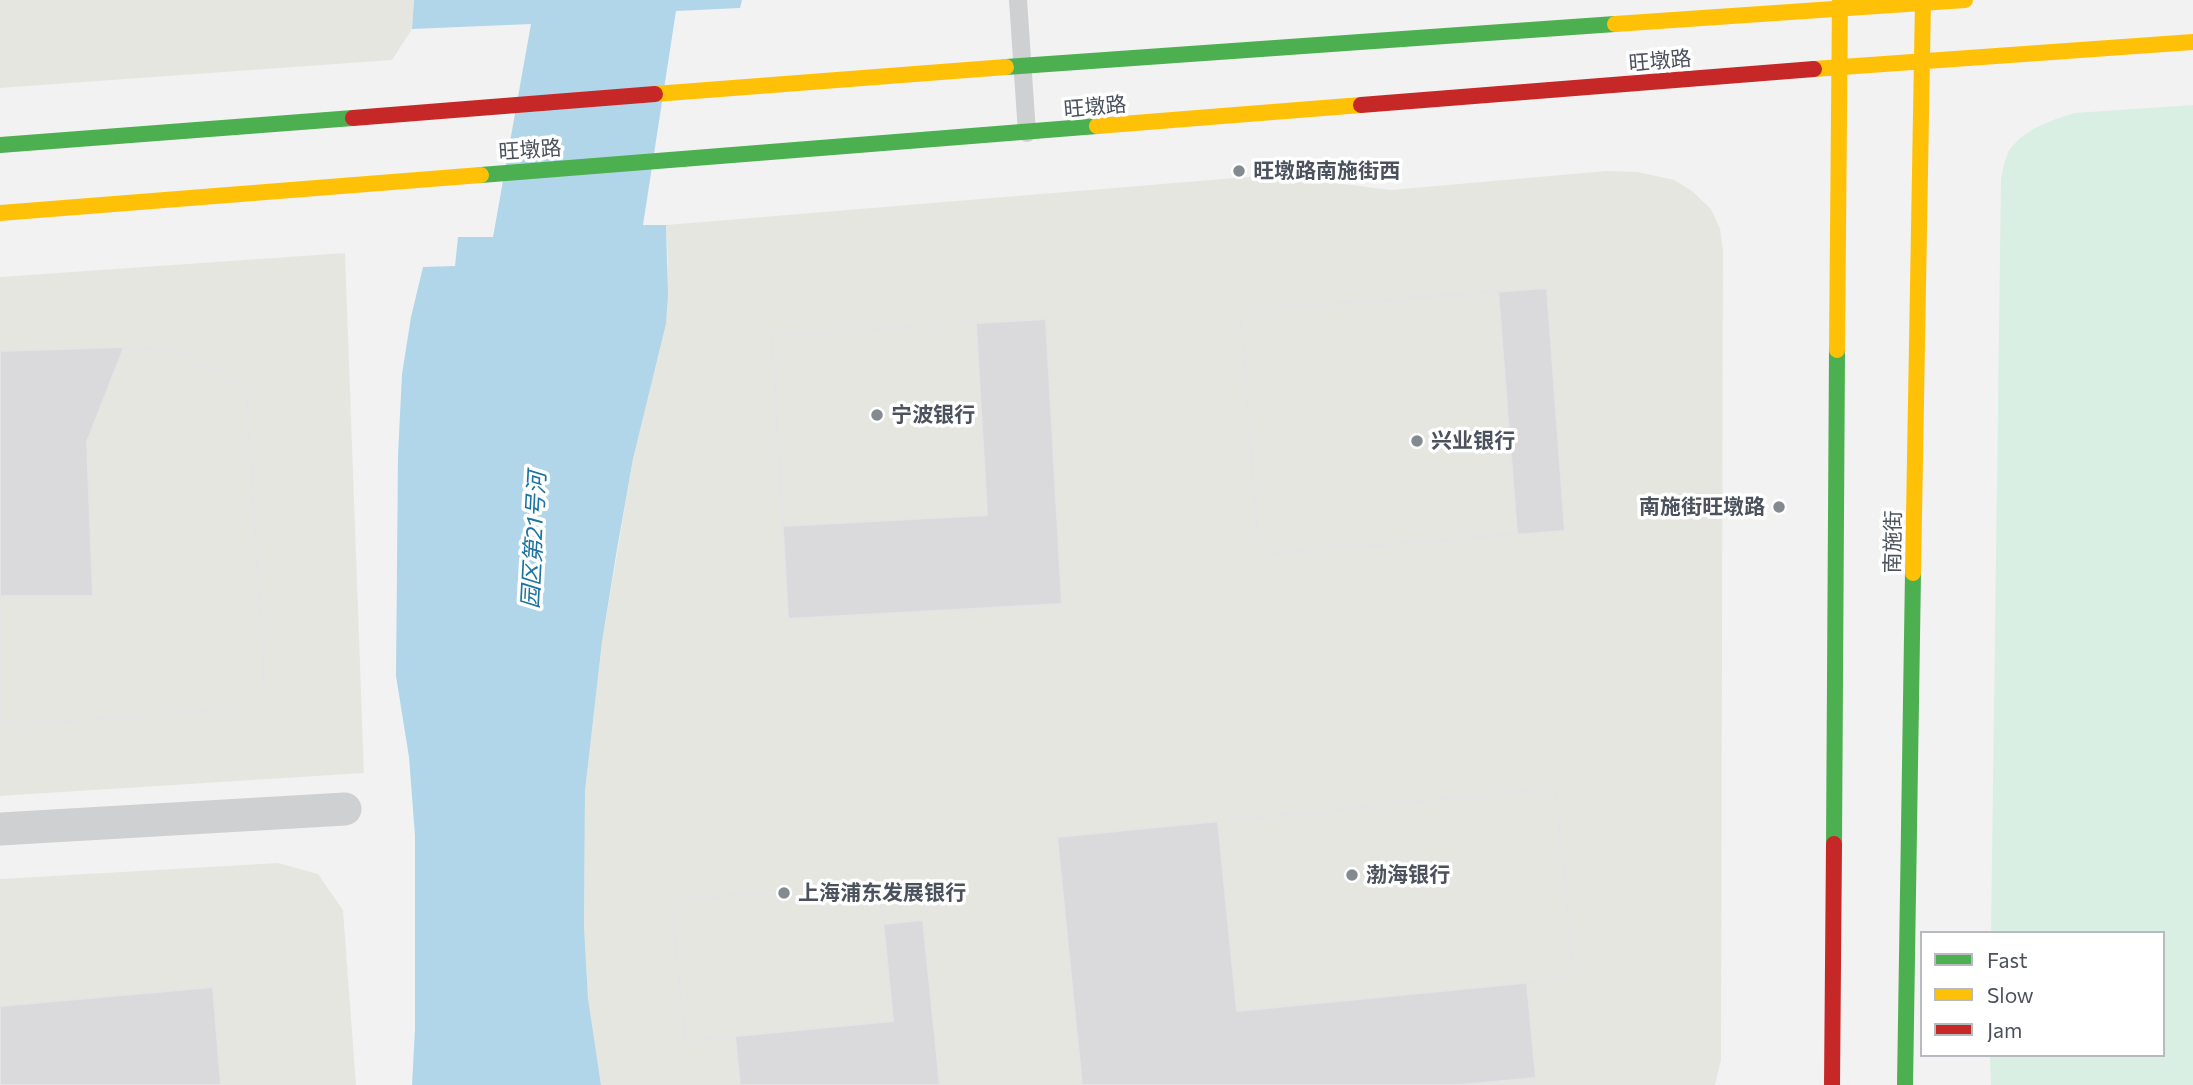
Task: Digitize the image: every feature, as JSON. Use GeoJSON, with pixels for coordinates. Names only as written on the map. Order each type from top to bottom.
{"type":"FeatureCollection","features":[{"type":"Feature","properties":{"kind":"main road","name":"旺墩路"},"geometry":{"type":"LineString","coordinates":[[0,145],[1840,5],[1965,0]]}},
{"type":"Feature","properties":{"kind":"main road","name":"南施街"},"geometry":{"type":"LineString","coordinates":[[1905,1085],[1923,1]]}},
{"type":"Feature","properties":{"kind":"main road"},"geometry":{"type":"LineString","coordinates":[[1832,1085],[1840,5]]}},
{"type":"Feature","properties":{"kind":"main road","name":"旺墩路"},"geometry":{"type":"LineString","coordinates":[[0,213],[1921,61],[2193,42]]}},
{"type":"Feature","properties":{"kind":"street"},"geometry":{"type":"LineString","coordinates":[[0,829],[345,809]]}},
{"type":"Feature","properties":{"kind":"lane"},"geometry":{"type":"LineString","coordinates":[[1018,0],[1027,133]]}},
{"type":"Feature","properties":{"kind":"shaded area"},"geometry":{"type":"Polygon","coordinates":[[[0,0],[414,0],[412,29],[392,60],[0,88],[0,0]]]}},
{"type":"Feature","properties":{"kind":"shaded area"},"geometry":{"type":"Polygon","coordinates":[[[1606,171],[1638,172],[1674,180],[1692,191],[1711,209],[1720,229],[1723,250],[1721,1060],[1715,1085],[601,1085],[588,998],[584,926],[585,791],[602,642],[633,459],[666,324],[666,225],[1271,175],[1391,190],[1606,171]]]}},
{"type":"Feature","properties":{"kind":"shaded area"},"geometry":{"type":"Polygon","coordinates":[[[345,253],[364,773],[0,796],[0,277],[345,253]]]}},
{"type":"Feature","properties":{"kind":"shaded area"},"geometry":{"type":"Polygon","coordinates":[[[278,863],[318,874],[343,910],[356,1085],[0,1085],[0,879],[278,863]]]}},
{"type":"Feature","properties":{"kind":"green space"},"geometry":{"type":"Polygon","coordinates":[[[2193,105],[2193,1085],[1991,1085],[1990,1057],[2165,1057],[2165,931],[1991,931],[2001,179],[2009,150],[2020,138],[2035,128],[2075,113],[2193,105]]]}},
{"type":"Feature","properties":{"kind":"water","name":"园区第21号河"},"geometry":{"type":"Polygon","coordinates":[[[414,0],[742,0],[740,8],[676,11],[643,225],[666,225],[666,324],[633,459],[616,555],[602,642],[585,791],[584,926],[588,998],[601,1085],[412,1085],[415,1029],[415,836],[409,757],[396,676],[398,455],[402,374],[411,317],[423,267],[455,266],[458,237],[493,237],[531,24],[412,29],[414,0]]]}},
{"type":"Feature","properties":{"kind":"building"},"geometry":{"type":"Polygon","coordinates":[[[1547,288],[1565,531],[1259,554],[1240,311],[1547,288]]]}},
{"type":"Feature","properties":{"kind":"building"},"geometry":{"type":"Polygon","coordinates":[[[1498,291],[1517,534],[1259,554],[1240,311],[1498,291]]]}},
{"type":"Feature","properties":{"kind":"building"},"geometry":{"type":"Polygon","coordinates":[[[1046,319],[1062,604],[788,619],[772,335],[1046,319]]]}},
{"type":"Feature","properties":{"kind":"building"},"geometry":{"type":"Polygon","coordinates":[[[976,323],[987,515],[783,526],[772,335],[976,323]]]}},
{"type":"Feature","properties":{"kind":"building"},"geometry":{"type":"Polygon","coordinates":[[[124,347],[171,349],[246,387],[263,684],[251,703],[232,709],[0,726],[0,596],[93,596],[87,442],[124,347]]]}},
{"type":"Feature","properties":{"kind":"building"},"geometry":{"type":"Polygon","coordinates":[[[124,347],[171,349],[246,387],[263,684],[251,703],[232,709],[0,726],[0,351],[124,347]]]}},
{"type":"Feature","properties":{"kind":"building"},"geometry":{"type":"Polygon","coordinates":[[[1555,788],[1574,978],[1237,1011],[1218,821],[1555,788]]]}},
{"type":"Feature","properties":{"kind":"building"},"geometry":{"type":"Polygon","coordinates":[[[1555,788],[1574,978],[1527,983],[1536,1078],[1460,1085],[1082,1085],[1057,837],[1555,788]]]}},
{"type":"Feature","properties":{"kind":"building"},"geometry":{"type":"Polygon","coordinates":[[[879,881],[883,924],[923,920],[940,1085],[740,1085],[735,1037],[685,1041],[672,901],[879,881]]]}},
{"type":"Feature","properties":{"kind":"building"},"geometry":{"type":"Polygon","coordinates":[[[879,881],[893,1021],[685,1041],[672,901],[879,881]]]}},
{"type":"Feature","properties":{"kind":"building"},"geometry":{"type":"Polygon","coordinates":[[[213,987],[221,1085],[0,1085],[0,1006],[213,987]]]}},
{"type":"Feature","properties":{"kind":"traffic: fast"},"geometry":{"type":"LineString","coordinates":[[1006,67],[1615,24]]}},
{"type":"Feature","properties":{"kind":"traffic: fast"},"geometry":{"type":"LineString","coordinates":[[0,145],[353,118]]}},
{"type":"Feature","properties":{"kind":"traffic: fast"},"geometry":{"type":"LineString","coordinates":[[481,175],[1097,126]]}},
{"type":"Feature","properties":{"kind":"traffic: fast"},"geometry":{"type":"LineString","coordinates":[[1834,844],[1837,350]]}},
{"type":"Feature","properties":{"kind":"traffic: fast"},"geometry":{"type":"LineString","coordinates":[[1905,1085],[1913,573]]}},
{"type":"Feature","properties":{"kind":"traffic: slow"},"geometry":{"type":"LineString","coordinates":[[1837,350],[1840,0]]}},
{"type":"Feature","properties":{"kind":"traffic: slow"},"geometry":{"type":"LineString","coordinates":[[1913,573],[1923,0]]}},
{"type":"Feature","properties":{"kind":"traffic: slow"},"geometry":{"type":"LineString","coordinates":[[1615,24],[1965,0]]}},
{"type":"Feature","properties":{"kind":"traffic: slow"},"geometry":{"type":"LineString","coordinates":[[1814,69],[2193,42]]}},
{"type":"Feature","properties":{"kind":"traffic: slow"},"geometry":{"type":"LineString","coordinates":[[655,94],[1006,67]]}},
{"type":"Feature","properties":{"kind":"traffic: slow"},"geometry":{"type":"LineString","coordinates":[[1097,126],[1361,105]]}},
{"type":"Feature","properties":{"kind":"traffic: slow"},"geometry":{"type":"LineString","coordinates":[[0,213],[481,175]]}},
{"type":"Feature","properties":{"kind":"traffic: jam"},"geometry":{"type":"LineString","coordinates":[[1361,105],[1814,69]]}},
{"type":"Feature","properties":{"kind":"traffic: jam"},"geometry":{"type":"LineString","coordinates":[[353,118],[655,94]]}},
{"type":"Feature","properties":{"kind":"traffic: jam"},"geometry":{"type":"LineString","coordinates":[[1832,1085],[1834,844]]}},
{"type":"Feature","properties":{"kind":"place","name":"旺墩路南施街西"},"geometry":{"type":"Point","coordinates":[1239,171]}},
{"type":"Feature","properties":{"kind":"place","name":"宁波银行"},"geometry":{"type":"Point","coordinates":[877,415]}},
{"type":"Feature","properties":{"kind":"place","name":"兴业银行"},"geometry":{"type":"Point","coordinates":[1417,441]}},
{"type":"Feature","properties":{"kind":"place","name":"南施街旺墩路"},"geometry":{"type":"Point","coordinates":[1779,507]}},
{"type":"Feature","properties":{"kind":"place","name":"渤海银行"},"geometry":{"type":"Point","coordinates":[1352,875]}},
{"type":"Feature","properties":{"kind":"place","name":"上海浦东发展银行"},"geometry":{"type":"Point","coordinates":[784,893]}}]}
